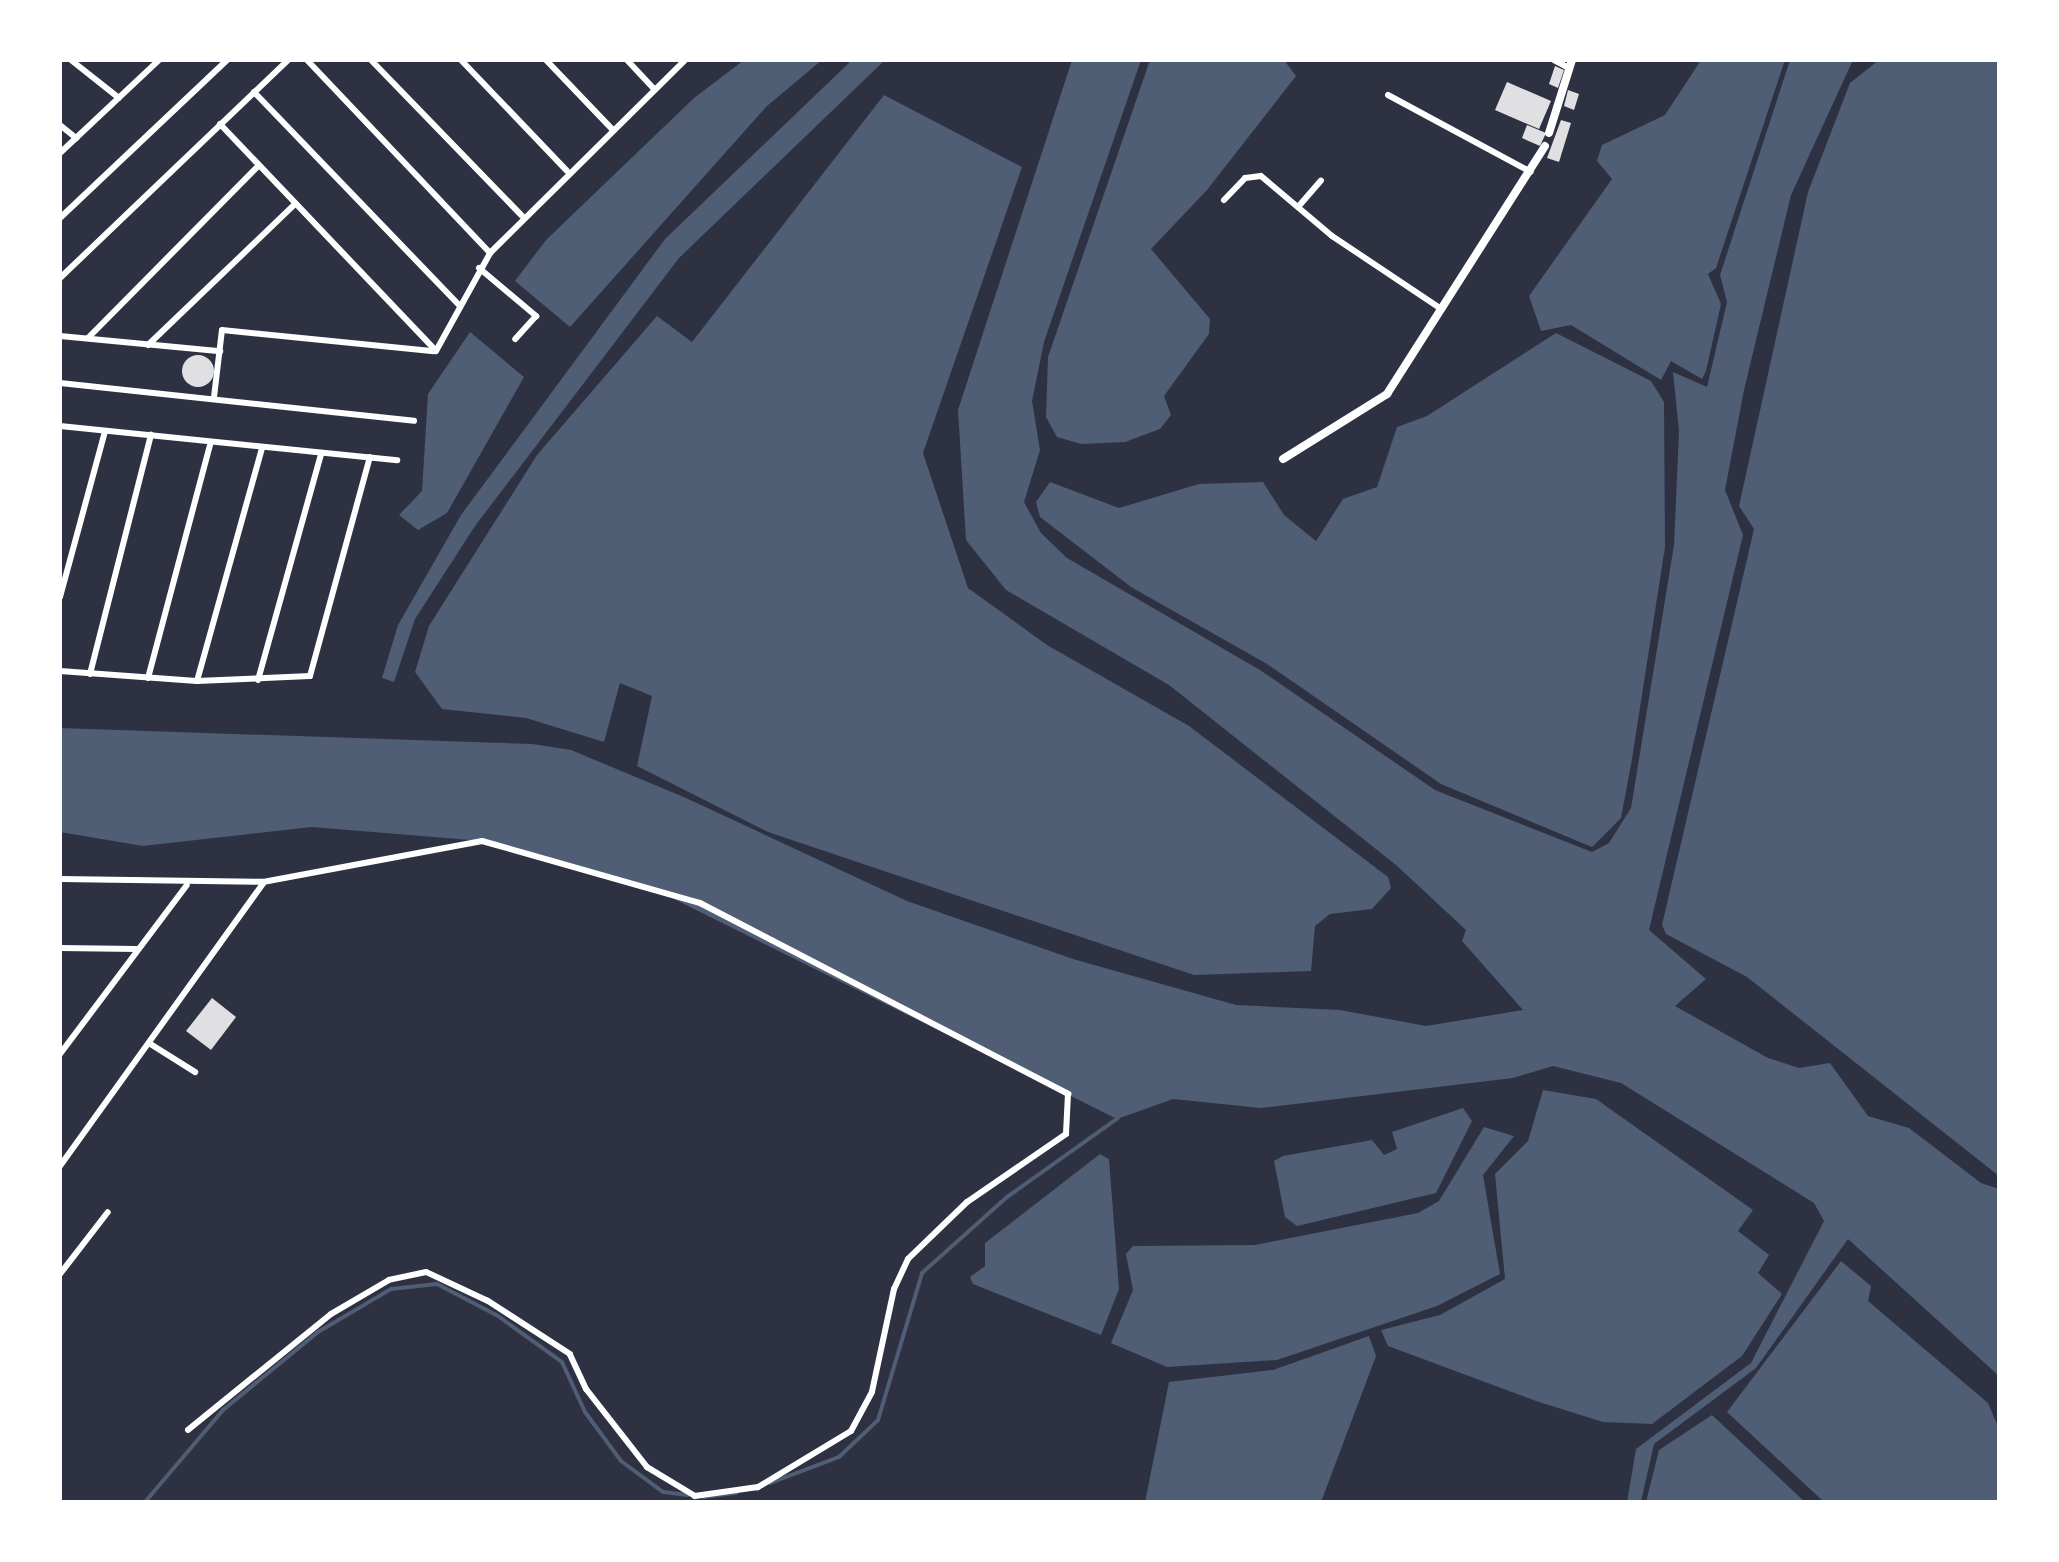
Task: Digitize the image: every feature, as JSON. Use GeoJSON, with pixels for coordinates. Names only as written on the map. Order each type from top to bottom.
{"type":"FeatureCollection","features":[{"type":"Feature","properties":{"kind":"street"},"geometry":{"type":"LineString","coordinates":[[71,60],[119,98]]}},
{"type":"Feature","properties":{"kind":"street"},"geometry":{"type":"LineString","coordinates":[[60,218],[226,60]]}},
{"type":"Feature","properties":{"kind":"street"},"geometry":{"type":"LineString","coordinates":[[60,278],[288,60]]}},
{"type":"Feature","properties":{"kind":"street"},"geometry":{"type":"LineString","coordinates":[[307,60],[490,253]]}},
{"type":"Feature","properties":{"kind":"street"},"geometry":{"type":"LineString","coordinates":[[371,60],[522,216]]}},
{"type":"Feature","properties":{"kind":"street"},"geometry":{"type":"LineString","coordinates":[[461,60],[568,172]]}},
{"type":"Feature","properties":{"kind":"street"},"geometry":{"type":"LineString","coordinates":[[546,60],[612,129]]}},
{"type":"Feature","properties":{"kind":"street"},"geometry":{"type":"LineString","coordinates":[[627,60],[654,89]]}},
{"type":"Feature","properties":{"kind":"street"},"geometry":{"type":"LineString","coordinates":[[436,351],[490,253],[522,216],[684,60]]}},
{"type":"Feature","properties":{"kind":"street"},"geometry":{"type":"LineString","coordinates":[[1549,133],[1571,64],[1554,60]]}},
{"type":"Feature","properties":{"kind":"street"},"geometry":{"type":"LineString","coordinates":[[60,153],[154,61]]}},
{"type":"Feature","properties":{"kind":"street"},"geometry":{"type":"LineString","coordinates":[[254,92],[459,305]]}},
{"type":"Feature","properties":{"kind":"street"},"geometry":{"type":"LineString","coordinates":[[1388,96],[1532,172]]}},
{"type":"Feature","properties":{"kind":"street"},"geometry":{"type":"LineString","coordinates":[[220,124],[436,351]]}},
{"type":"Feature","properties":{"kind":"street"},"geometry":{"type":"LineString","coordinates":[[60,126],[76,138]]}},
{"type":"Feature","properties":{"kind":"street"},"geometry":{"type":"LineString","coordinates":[[1283,460],[1387,394],[1532,172],[1544,146]]}},
{"type":"Feature","properties":{"kind":"street"},"geometry":{"type":"LineString","coordinates":[[88,338],[257,167]]}},
{"type":"Feature","properties":{"kind":"street"},"geometry":{"type":"LineString","coordinates":[[1224,200],[1256,174],[1440,308]]}},
{"type":"Feature","properties":{"kind":"street"},"geometry":{"type":"LineString","coordinates":[[1298,208],[1320,182]]}},
{"type":"Feature","properties":{"kind":"street"},"geometry":{"type":"LineString","coordinates":[[148,345],[294,205]]}},
{"type":"Feature","properties":{"kind":"street"},"geometry":{"type":"LineString","coordinates":[[479,268],[536,316],[516,339]]}},
{"type":"Feature","properties":{"kind":"street"},"geometry":{"type":"LineString","coordinates":[[214,397],[222,330],[436,351]]}},
{"type":"Feature","properties":{"kind":"street"},"geometry":{"type":"LineString","coordinates":[[60,336],[220,351]]}},
{"type":"Feature","properties":{"kind":"street"},"geometry":{"type":"LineString","coordinates":[[60,383],[414,422]]}},
{"type":"Feature","properties":{"kind":"street"},"geometry":{"type":"LineString","coordinates":[[60,426],[396,460]]}},
{"type":"Feature","properties":{"kind":"street"},"geometry":{"type":"LineString","coordinates":[[60,597],[105,431]]}},
{"type":"Feature","properties":{"kind":"street"},"geometry":{"type":"LineString","coordinates":[[90,674],[151,435]]}},
{"type":"Feature","properties":{"kind":"street"},"geometry":{"type":"LineString","coordinates":[[148,678],[210,442]]}},
{"type":"Feature","properties":{"kind":"street"},"geometry":{"type":"LineString","coordinates":[[197,682],[262,448]]}},
{"type":"Feature","properties":{"kind":"street"},"geometry":{"type":"LineString","coordinates":[[258,680],[321,454]]}},
{"type":"Feature","properties":{"kind":"street"},"geometry":{"type":"LineString","coordinates":[[60,671],[197,682],[310,676],[370,457]]}},
{"type":"Feature","properties":{"kind":"street"},"geometry":{"type":"LineString","coordinates":[[60,879],[187,886],[263,882],[482,841],[700,902],[1068,1094],[1066,1134],[967,1202],[908,1258],[894,1289],[872,1392],[851,1431],[758,1486],[695,1496],[647,1467],[586,1389],[570,1354],[488,1301],[426,1272],[388,1280],[331,1314],[188,1430]]}},
{"type":"Feature","properties":{"kind":"street"},"geometry":{"type":"LineString","coordinates":[[60,1166],[152,1045],[263,882]]}},
{"type":"Feature","properties":{"kind":"street"},"geometry":{"type":"LineString","coordinates":[[60,1054],[187,886]]}},
{"type":"Feature","properties":{"kind":"street"},"geometry":{"type":"LineString","coordinates":[[60,948],[137,950]]}},
{"type":"Feature","properties":{"kind":"street"},"geometry":{"type":"LineString","coordinates":[[152,1045],[195,1072]]}},
{"type":"Feature","properties":{"kind":"street"},"geometry":{"type":"LineString","coordinates":[[60,1274],[108,1212]]}},
{"type":"Feature","properties":{"kind":"water"},"geometry":{"type":"Polygon","coordinates":[[[744,60],[822,60],[767,106],[570,327],[515,281],[546,240],[694,98],[744,60]]]}},
{"type":"Feature","properties":{"kind":"water"},"geometry":{"type":"Polygon","coordinates":[[[852,60],[885,60],[679,258],[475,526],[415,619],[394,682],[382,678],[398,625],[461,515],[665,239],[852,60]]]}},
{"type":"Feature","properties":{"kind":"water"},"geometry":{"type":"Polygon","coordinates":[[[1072,60],[1141,60],[1044,342],[1032,401],[1040,450],[1024,502],[1041,533],[1067,558],[1260,670],[1435,790],[1592,852],[1609,843],[1631,808],[1674,545],[1679,431],[1673,372],[1707,387],[1727,302],[1720,275],[1790,60],[1853,60],[1791,195],[1744,390],[1725,490],[1743,535],[1649,930],[1706,979],[1675,1006],[1768,1058],[1799,1068],[1830,1063],[1868,1116],[1909,1128],[1981,1183],[1999,1189],[1999,1376],[1848,1239],[1756,1368],[1654,1444],[1641,1502],[1627,1502],[1636,1449],[1751,1363],[1824,1221],[1814,1203],[1621,1083],[1553,1066],[1513,1078],[1261,1108],[1173,1099],[1117,1119],[650,887],[482,841],[312,827],[143,846],[60,832],[60,728],[532,744],[571,750],[686,798],[907,901],[1073,959],[1236,1005],[1340,1010],[1426,1026],[1523,1010],[1462,941],[1466,930],[1396,865],[1169,685],[1006,590],[966,540],[958,410],[1072,60]]]}},
{"type":"Feature","properties":{"kind":"water"},"geometry":{"type":"Polygon","coordinates":[[[1150,60],[1284,60],[1296,76],[1207,190],[1151,249],[1210,319],[1209,334],[1164,396],[1171,415],[1160,429],[1125,442],[1081,444],[1057,437],[1046,417],[1048,357],[1150,60]]]}},
{"type":"Feature","properties":{"kind":"water"},"geometry":{"type":"Polygon","coordinates":[[[1701,60],[1785,60],[1716,268],[1708,274],[1721,304],[1706,371],[1702,379],[1671,361],[1661,380],[1571,325],[1541,331],[1529,296],[1612,179],[1597,161],[1602,145],[1665,115],[1701,60]]]}},
{"type":"Feature","properties":{"kind":"water"},"geometry":{"type":"Polygon","coordinates":[[[1879,60],[1999,60],[1999,1176],[1747,977],[1666,934],[1662,925],[1754,529],[1739,506],[1808,192],[1850,83],[1879,60]]]}},
{"type":"Feature","properties":{"kind":"water"},"geometry":{"type":"Polygon","coordinates":[[[884,95],[1022,167],[923,453],[968,588],[1047,645],[1189,726],[1388,877],[1391,888],[1372,909],[1330,914],[1315,926],[1311,971],[1194,975],[768,832],[637,766],[652,696],[620,683],[604,742],[526,718],[442,709],[415,672],[429,626],[537,455],[657,316],[692,342],[884,95]]]}},
{"type":"Feature","properties":{"kind":"water"},"geometry":{"type":"Polygon","coordinates":[[[470,332],[524,377],[447,513],[418,530],[399,515],[422,491],[428,394],[470,332]]]}},
{"type":"Feature","properties":{"kind":"water"},"geometry":{"type":"Polygon","coordinates":[[[1556,333],[1651,381],[1664,402],[1665,547],[1632,759],[1621,818],[1592,847],[1441,784],[1267,664],[1131,587],[1040,517],[1036,502],[1050,482],[1119,508],[1199,484],[1263,482],[1284,515],[1316,541],[1343,499],[1377,487],[1397,427],[1427,416],[1556,333]]]}},
{"type":"Feature","properties":{"kind":"water"},"geometry":{"type":"Polygon","coordinates":[[[1543,1090],[1596,1099],[1753,1210],[1738,1231],[1769,1255],[1758,1273],[1782,1294],[1742,1356],[1652,1424],[1603,1422],[1539,1402],[1388,1346],[1381,1330],[1440,1315],[1505,1279],[1495,1174],[1528,1141],[1543,1090]]]}},
{"type":"Feature","properties":{"kind":"water"},"geometry":{"type":"Polygon","coordinates":[[[1463,1108],[1472,1121],[1436,1193],[1297,1226],[1285,1217],[1274,1161],[1283,1156],[1372,1140],[1384,1155],[1397,1149],[1392,1132],[1463,1108]]]}},
{"type":"Feature","properties":{"kind":"water"},"geometry":{"type":"Polygon","coordinates":[[[1484,1127],[1514,1136],[1483,1175],[1500,1274],[1437,1306],[1277,1360],[1167,1367],[1111,1343],[1133,1290],[1126,1254],[1133,1246],[1255,1245],[1418,1213],[1439,1201],[1484,1127]]]}},
{"type":"Feature","properties":{"kind":"water"},"geometry":{"type":"Polygon","coordinates":[[[1100,1154],[1109,1159],[1119,1289],[1101,1335],[973,1284],[970,1277],[985,1266],[985,1243],[1100,1154]]]}},
{"type":"Feature","properties":{"kind":"water"},"geometry":{"type":"Polygon","coordinates":[[[1841,1261],[1871,1286],[1868,1301],[1988,1403],[1999,1429],[1999,1502],[1824,1502],[1727,1412],[1841,1261]]]}},
{"type":"Feature","properties":{"kind":"water"},"geometry":{"type":"Polygon","coordinates":[[[1369,1336],[1376,1356],[1321,1502],[1145,1502],[1169,1382],[1273,1370],[1369,1336]]]}},
{"type":"Feature","properties":{"kind":"water"},"geometry":{"type":"Polygon","coordinates":[[[1712,1415],[1805,1502],[1646,1502],[1659,1450],[1712,1415]]]}},
{"type":"Feature","properties":{"kind":"building"},"geometry":{"type":"Polygon","coordinates":[[[1555,66],[1564,70],[1558,88],[1549,84],[1555,66]]]}},
{"type":"Feature","properties":{"kind":"building"},"geometry":{"type":"Polygon","coordinates":[[[1507,82],[1551,101],[1539,129],[1495,110],[1507,82]]]}},
{"type":"Feature","properties":{"kind":"building"},"geometry":{"type":"Polygon","coordinates":[[[1568,90],[1579,94],[1574,110],[1564,106],[1568,90]]]}},
{"type":"Feature","properties":{"kind":"building"},"geometry":{"type":"Polygon","coordinates":[[[1561,120],[1571,123],[1559,162],[1547,158],[1561,120]]]}},
{"type":"Feature","properties":{"kind":"building"},"geometry":{"type":"Polygon","coordinates":[[[1527,125],[1546,133],[1540,146],[1522,138],[1527,125]]]}},
{"type":"Feature","properties":{"kind":"building"},"geometry":{"type":"Polygon","coordinates":[[[198,355],[209,360],[214,371],[209,382],[198,387],[187,382],[182,371],[187,360],[198,355]]]}},
{"type":"Feature","properties":{"kind":"building"},"geometry":{"type":"Polygon","coordinates":[[[212,998],[236,1017],[211,1050],[186,1031],[212,998]]]}},
{"type":"Feature","properties":{"kind":"waterway"},"geometry":{"type":"LineString","coordinates":[[770,1483],[839,1457],[878,1420],[922,1273],[1007,1197],[1118,1118]]}},
{"type":"Feature","properties":{"kind":"waterway"},"geometry":{"type":"LineString","coordinates":[[145,1502],[223,1410],[318,1332],[391,1289],[437,1284],[498,1316],[562,1362],[585,1412],[621,1461],[663,1492],[688,1495]]}},
{"type":"Feature","properties":{"kind":"waterway"},"geometry":{"type":"LineString","coordinates":[[703,1497],[737,1493]]}}]}
